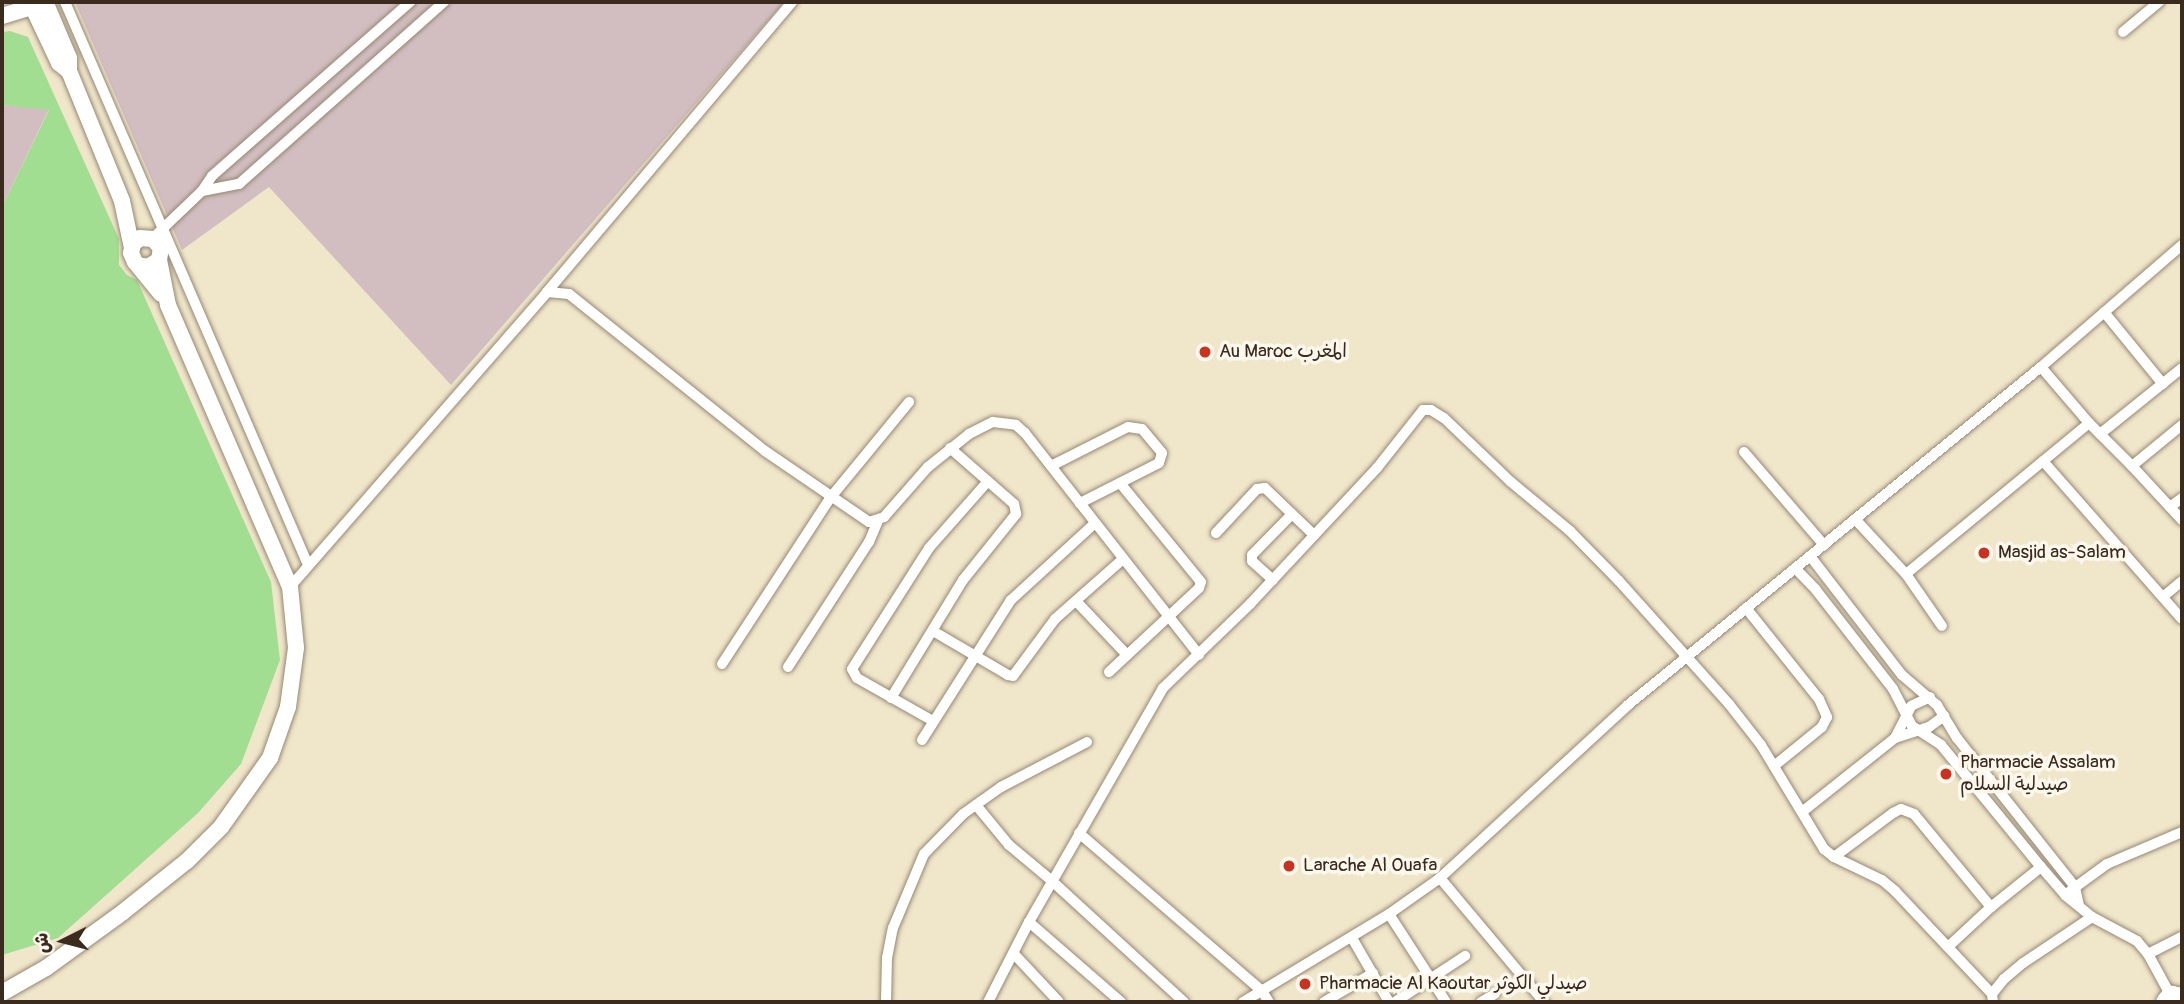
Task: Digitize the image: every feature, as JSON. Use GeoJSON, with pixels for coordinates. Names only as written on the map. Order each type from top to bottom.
{"type":"FeatureCollection","features":[{"type":"Feature","properties":{"kind":"main road"},"geometry":{"type":"LineString","coordinates":[[2,16],[37,5],[69,58],[69,71],[122,201],[132,258],[168,305]]}},
{"type":"Feature","properties":{"kind":"main road"},"geometry":{"type":"LineString","coordinates":[[2,993],[46,968],[187,860],[221,827],[260,777],[279,738],[295,664],[296,627],[290,587],[168,305],[159,260],[161,248],[155,235],[122,201]]}},
{"type":"Feature","properties":{"kind":"main road"},"geometry":{"type":"LineString","coordinates":[[132,248],[140,238],[155,235]]}},
{"type":"Feature","properties":{"kind":"main road"},"geometry":{"type":"LineString","coordinates":[[138,265],[148,267],[159,260]]}},
{"type":"Feature","properties":{"kind":"street"},"geometry":{"type":"LineString","coordinates":[[65,2],[155,235],[308,565]]}},
{"type":"Feature","properties":{"kind":"street"},"geometry":{"type":"LineString","coordinates":[[155,235],[202,191],[212,176],[410,2]]}},
{"type":"Feature","properties":{"kind":"street"},"geometry":{"type":"LineString","coordinates":[[202,191],[239,184],[444,2]]}},
{"type":"Feature","properties":{"kind":"street"},"geometry":{"type":"LineString","coordinates":[[290,587],[547,292],[792,2]]}},
{"type":"Feature","properties":{"kind":"street"},"geometry":{"type":"LineString","coordinates":[[2123,32],[2159,2]]}},
{"type":"Feature","properties":{"kind":"street"},"geometry":{"type":"LineString","coordinates":[[1243,1002],[1389,914],[1440,878],[1628,705],[2041,367],[2182,245]]}},
{"type":"Feature","properties":{"kind":"street"},"geometry":{"type":"LineString","coordinates":[[547,292],[569,294],[754,443],[865,521],[878,521]]}},
{"type":"Feature","properties":{"kind":"street"},"geometry":{"type":"LineString","coordinates":[[2104,313],[2163,384]]}},
{"type":"Feature","properties":{"kind":"street"},"geometry":{"type":"LineString","coordinates":[[2041,367],[2089,423],[2182,520]]}},
{"type":"Feature","properties":{"kind":"street"},"geometry":{"type":"LineString","coordinates":[[2100,434],[2182,368]]}},
{"type":"Feature","properties":{"kind":"street"},"geometry":{"type":"LineString","coordinates":[[722,664],[831,497],[909,402]]}},
{"type":"Feature","properties":{"kind":"street"},"geometry":{"type":"LineString","coordinates":[[988,1002],[1015,954],[1028,922],[1157,696],[1273,580],[1377,468],[1423,410],[1431,410],[1444,418],[1511,482],[1570,531],[1729,704],[1774,766],[1824,849],[1834,858],[1882,880],[1948,947],[1993,998],[2004,979],[2092,917]]}},
{"type":"Feature","properties":{"kind":"street"},"geometry":{"type":"LineString","coordinates":[[788,667],[869,542],[878,521],[950,447],[987,424],[1005,422],[1021,429],[1199,655]]}},
{"type":"Feature","properties":{"kind":"street"},"geometry":{"type":"LineString","coordinates":[[1906,574],[2089,423]]}},
{"type":"Feature","properties":{"kind":"street"},"geometry":{"type":"LineString","coordinates":[[2132,466],[2182,425]]}},
{"type":"Feature","properties":{"kind":"street"},"geometry":{"type":"LineString","coordinates":[[1051,466],[1123,429],[1138,427],[1161,451],[1162,459],[1120,484],[1080,503]]}},
{"type":"Feature","properties":{"kind":"street"},"geometry":{"type":"LineString","coordinates":[[891,698],[963,580],[1016,514],[1014,504],[950,447]]}},
{"type":"Feature","properties":{"kind":"street"},"geometry":{"type":"LineString","coordinates":[[1744,452],[1824,545]]}},
{"type":"Feature","properties":{"kind":"street"},"geometry":{"type":"LineString","coordinates":[[2043,461],[2182,619]]}},
{"type":"Feature","properties":{"kind":"street"},"geometry":{"type":"LineString","coordinates":[[933,721],[854,677],[853,666],[929,548],[988,481]]}},
{"type":"Feature","properties":{"kind":"street"},"geometry":{"type":"LineString","coordinates":[[1109,672],[1199,588],[1201,582],[1120,484]]}},
{"type":"Feature","properties":{"kind":"street"},"geometry":{"type":"LineString","coordinates":[[1216,533],[1257,489],[1265,488],[1314,535]]}},
{"type":"Feature","properties":{"kind":"street"},"geometry":{"type":"LineString","coordinates":[[2170,507],[2182,498]]}},
{"type":"Feature","properties":{"kind":"street"},"geometry":{"type":"LineString","coordinates":[[1273,580],[1252,561],[1252,555],[1292,514]]}},
{"type":"Feature","properties":{"kind":"street"},"geometry":{"type":"LineString","coordinates":[[1855,519],[1906,574],[1942,626]]}},
{"type":"Feature","properties":{"kind":"street"},"geometry":{"type":"LineString","coordinates":[[922,740],[1011,600],[1095,523]]}},
{"type":"Feature","properties":{"kind":"street"},"geometry":{"type":"LineString","coordinates":[[1811,556],[1902,675],[1930,697],[1957,738],[2075,887],[2079,906]]}},
{"type":"Feature","properties":{"kind":"street"},"geometry":{"type":"LineString","coordinates":[[933,631],[1007,675],[1016,674],[1045,631],[1123,559]]}},
{"type":"Feature","properties":{"kind":"street"},"geometry":{"type":"LineString","coordinates":[[1795,568],[1816,590],[1893,689],[1912,726],[1941,745],[2065,895],[2092,917],[2131,937],[2148,954],[2176,997]]}},
{"type":"Feature","properties":{"kind":"street"},"geometry":{"type":"LineString","coordinates":[[2164,596],[2182,581]]}},
{"type":"Feature","properties":{"kind":"street"},"geometry":{"type":"LineString","coordinates":[[1076,601],[1127,655]]}},
{"type":"Feature","properties":{"kind":"street"},"geometry":{"type":"LineString","coordinates":[[1746,608],[1819,699],[1827,717],[1822,727],[1774,766]]}},
{"type":"Feature","properties":{"kind":"street"},"geometry":{"type":"LineString","coordinates":[[1895,738],[1910,706],[1930,697]]}},
{"type":"Feature","properties":{"kind":"street"},"geometry":{"type":"LineString","coordinates":[[1802,812],[1895,738],[1937,723],[1944,716]]}},
{"type":"Feature","properties":{"kind":"street"},"geometry":{"type":"LineString","coordinates":[[886,1002],[887,958],[893,928],[924,854],[940,836],[976,805],[1032,769],[1087,742]]}},
{"type":"Feature","properties":{"kind":"street"},"geometry":{"type":"LineString","coordinates":[[976,805],[1009,845],[1185,1002]]}},
{"type":"Feature","properties":{"kind":"street"},"geometry":{"type":"LineString","coordinates":[[1834,858],[1882,820],[1905,809],[1914,814],[1991,907]]}},
{"type":"Feature","properties":{"kind":"street"},"geometry":{"type":"LineString","coordinates":[[2065,895],[2108,864],[2182,832]]}},
{"type":"Feature","properties":{"kind":"street"},"geometry":{"type":"LineString","coordinates":[[1079,833],[1262,991],[1269,1002]]}},
{"type":"Feature","properties":{"kind":"street"},"geometry":{"type":"LineString","coordinates":[[1948,947],[1991,907],[2041,867]]}},
{"type":"Feature","properties":{"kind":"street"},"geometry":{"type":"LineString","coordinates":[[1440,878],[1544,1002]]}},
{"type":"Feature","properties":{"kind":"street"},"geometry":{"type":"LineString","coordinates":[[1389,914],[1446,1002]]}},
{"type":"Feature","properties":{"kind":"street"},"geometry":{"type":"LineString","coordinates":[[1028,922],[1121,1002]]}},
{"type":"Feature","properties":{"kind":"street"},"geometry":{"type":"LineString","coordinates":[[1352,937],[1389,1002]]}},
{"type":"Feature","properties":{"kind":"street"},"geometry":{"type":"LineString","coordinates":[[2148,954],[2182,937]]}},
{"type":"Feature","properties":{"kind":"street"},"geometry":{"type":"LineString","coordinates":[[1015,954],[1059,1002]]}},
{"type":"Feature","properties":{"kind":"street"},"geometry":{"type":"LineString","coordinates":[[1395,1002],[1465,956]]}},
{"type":"Feature","properties":{"kind":"street"},"geometry":{"type":"LineString","coordinates":[[1324,1002],[1373,973]]}},
{"type":"Feature","properties":{"kind":"street"},"geometry":{"type":"LineString","coordinates":[[1481,1002],[1495,994]]}},
{"type":"Feature","properties":{"kind":"shaded area"},"geometry":{"type":"Polygon","coordinates":[[[75,2],[784,2],[451,385],[269,187],[182,250],[75,2]]]}},
{"type":"Feature","properties":{"kind":"shaded area"},"geometry":{"type":"Polygon","coordinates":[[[2,105],[49,109],[2,207],[2,105]]]}},
{"type":"Feature","properties":{"kind":"green space"},"geometry":{"type":"Polygon","coordinates":[[[10,31],[28,37],[119,239],[119,265],[127,275],[137,280],[271,582],[280,660],[241,764],[198,813],[58,938],[2,955],[2,207],[49,110],[2,105],[2,32],[10,31]]]}},
{"type":"Feature","properties":{"kind":"place","name":"Au Maroc المغرب"},"geometry":{"type":"Point","coordinates":[1205,352]}},
{"type":"Feature","properties":{"kind":"place","name":"Masjid as-Salam"},"geometry":{"type":"Point","coordinates":[1984,553]}},
{"type":"Feature","properties":{"kind":"place","name":"Pharmacie Assalam صيدلية السلام"},"geometry":{"type":"Point","coordinates":[1946,774]}},
{"type":"Feature","properties":{"kind":"place","name":"Larache Al Ouafa"},"geometry":{"type":"Point","coordinates":[1289,866]}},
{"type":"Feature","properties":{"kind":"place","name":"Pharmacie Al Kaoutar صيدلي الكوثر"},"geometry":{"type":"Point","coordinates":[1305,984]}}]}
